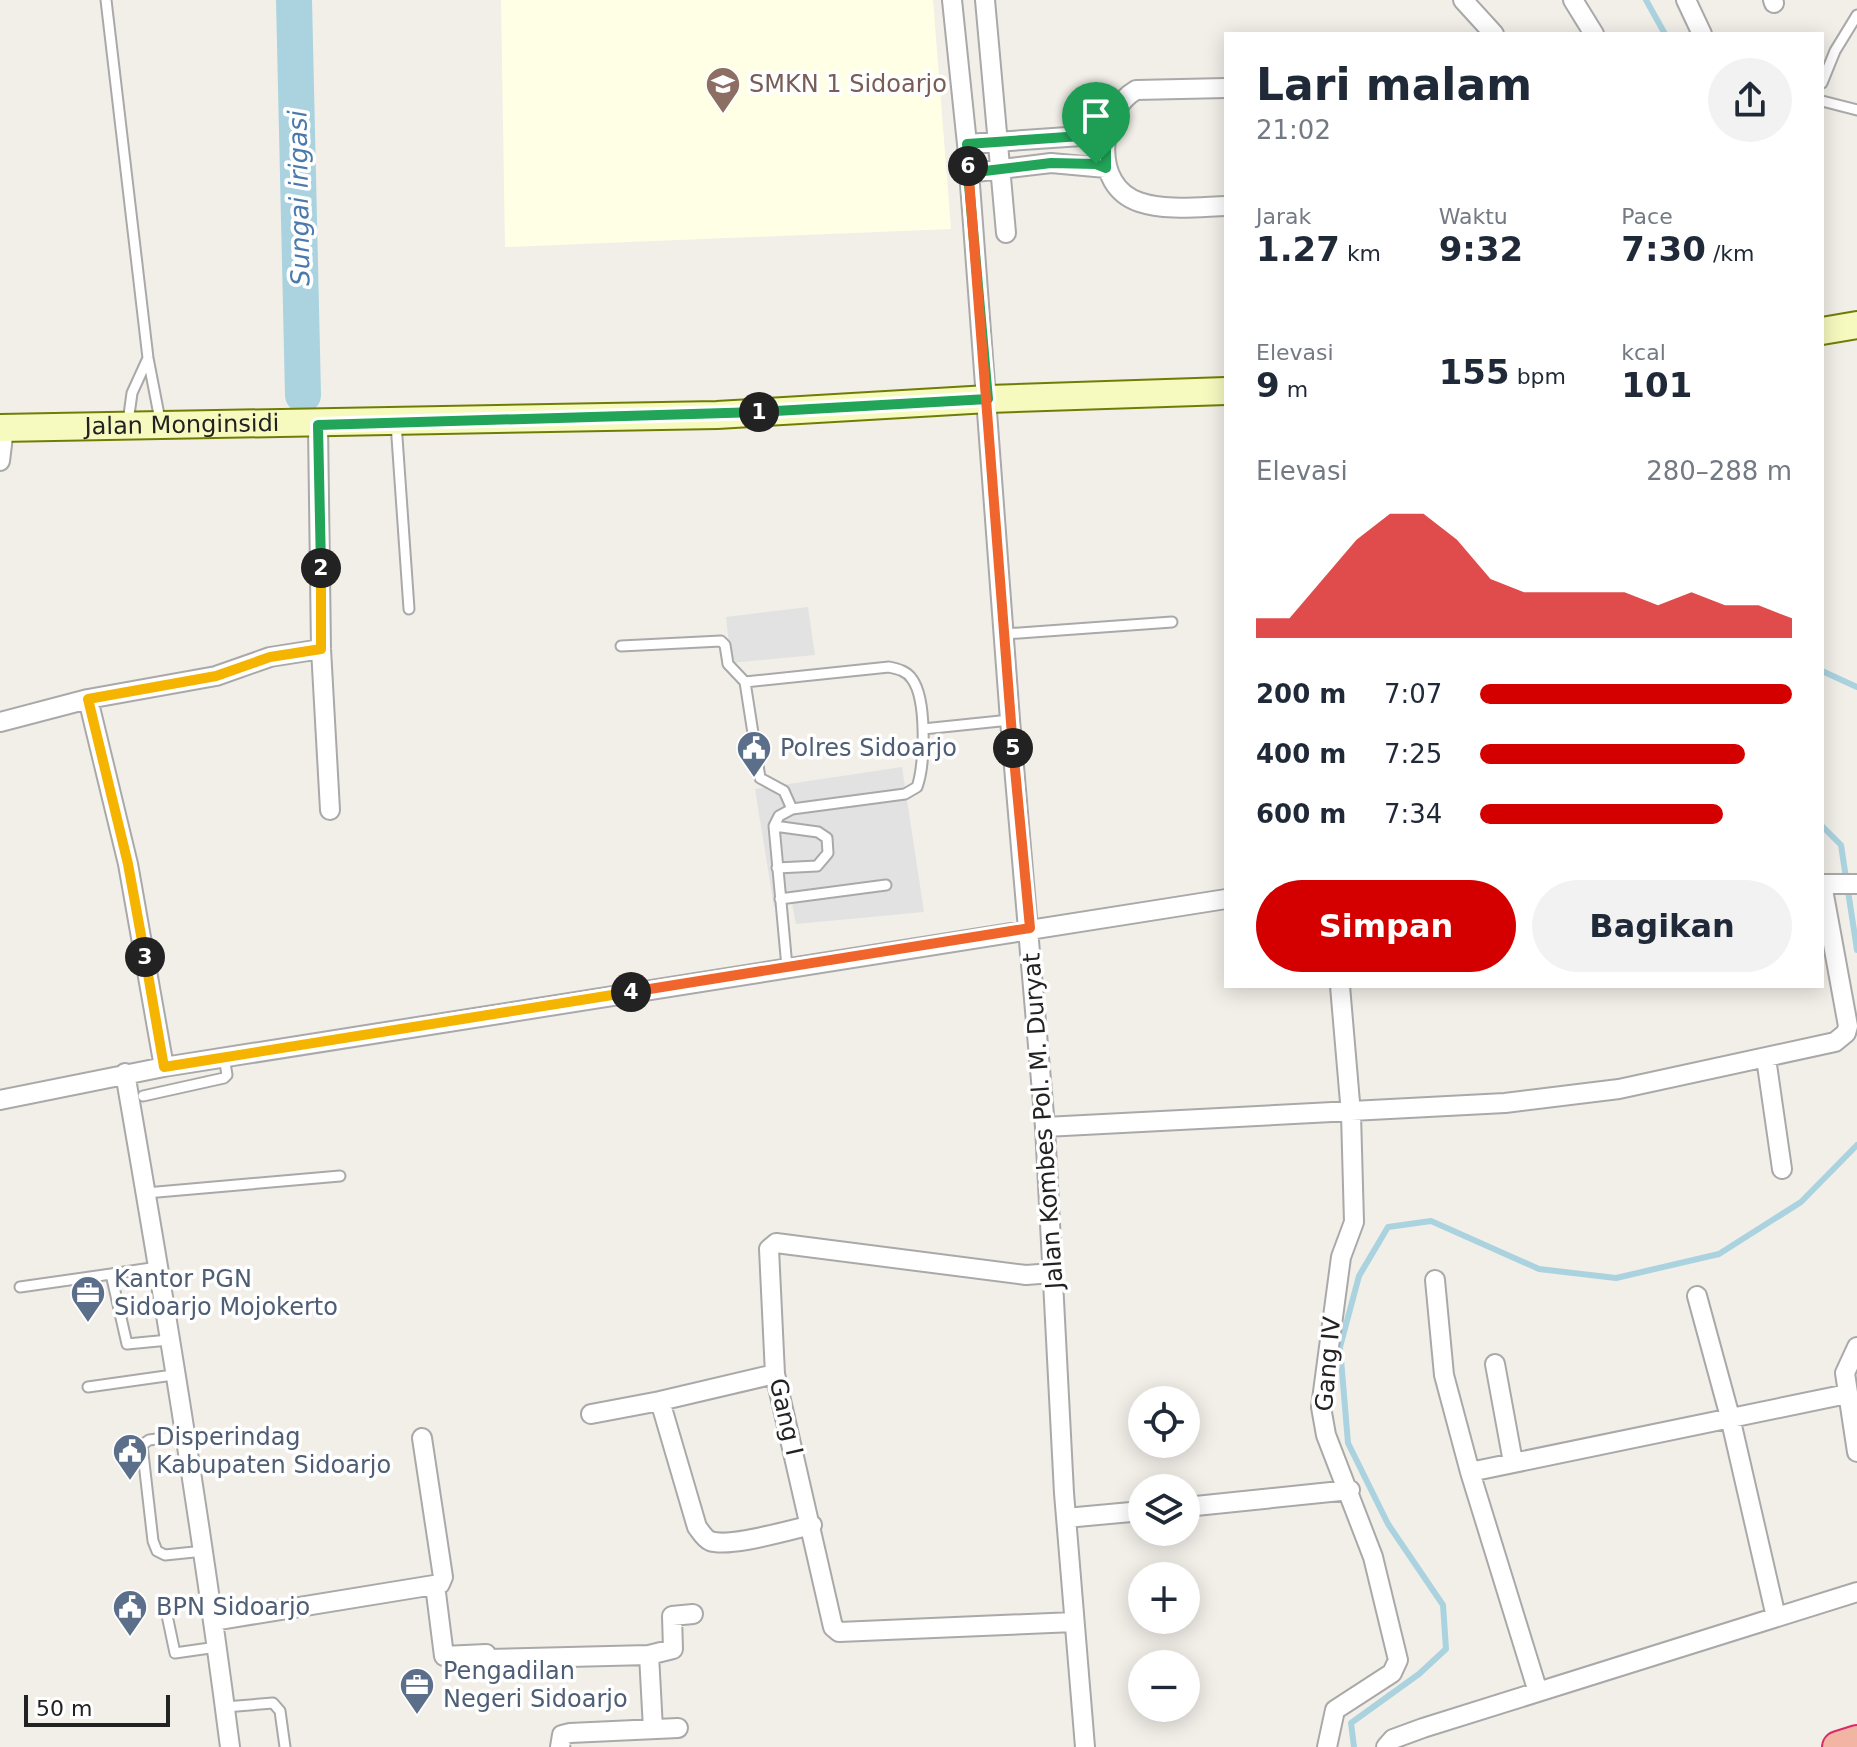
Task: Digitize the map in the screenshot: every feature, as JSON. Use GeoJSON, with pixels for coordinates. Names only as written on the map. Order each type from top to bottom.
{"type":"FeatureCollection","features":[{"type":"Feature","properties":{"kind":"highway"},"geometry":{"type":"LineString","coordinates":[[1838,1747],[1857,1741]]}},
{"type":"Feature","properties":{"kind":"main road"},"geometry":{"type":"LineString","coordinates":[[1824,331],[1857,325]]}},
{"type":"Feature","properties":{"kind":"main road","name":"Jalan Monginsidi"},"geometry":{"type":"LineString","coordinates":[[2,428],[318,425],[717,415],[988,399],[1224,391]]}},
{"type":"Feature","properties":{"kind":"street","name":"Jalan Kombes Pol. M. Duryat"},"geometry":{"type":"LineString","coordinates":[[952,0],[967,144],[1010,720],[1030,928],[1045,1127],[1066,1518],[1085,1747]]}},
{"type":"Feature","properties":{"kind":"street"},"geometry":{"type":"LineString","coordinates":[[985,0],[1006,233]]}},
{"type":"Feature","properties":{"kind":"street"},"geometry":{"type":"LineString","coordinates":[[1463,0],[1492,32]]}},
{"type":"Feature","properties":{"kind":"street"},"geometry":{"type":"LineString","coordinates":[[1573,0],[1593,32]]}},
{"type":"Feature","properties":{"kind":"street"},"geometry":{"type":"LineString","coordinates":[[1686,0],[1701,32]]}},
{"type":"Feature","properties":{"kind":"street"},"geometry":{"type":"LineString","coordinates":[[1224,88],[1136,90],[1119,104],[1106,129],[1106,168],[1122,193],[1136,202],[1162,207],[1224,206]]}},
{"type":"Feature","properties":{"kind":"street"},"geometry":{"type":"LineString","coordinates":[[967,144],[1096,135],[1106,129]]}},
{"type":"Feature","properties":{"kind":"street"},"geometry":{"type":"LineString","coordinates":[[968,173],[1051,163],[1106,168]]}},
{"type":"Feature","properties":{"kind":"street"},"geometry":{"type":"LineString","coordinates":[[318,425],[321,649],[330,810]]}},
{"type":"Feature","properties":{"kind":"street"},"geometry":{"type":"LineString","coordinates":[[0,461],[2,428]]}},
{"type":"Feature","properties":{"kind":"street"},"geometry":{"type":"LineString","coordinates":[[0,722],[88,699],[216,676],[270,657],[321,649]]}},
{"type":"Feature","properties":{"kind":"street"},"geometry":{"type":"LineString","coordinates":[[88,699],[128,864],[164,1067]]}},
{"type":"Feature","properties":{"kind":"street"},"geometry":{"type":"LineString","coordinates":[[1045,1127],[1290,1113],[1351,1114],[1505,1103],[1619,1089],[1835,1042],[1846,1033],[1848,1026],[1828,884],[1857,884]]}},
{"type":"Feature","properties":{"kind":"street"},"geometry":{"type":"LineString","coordinates":[[0,1100],[125,1073],[1224,899]]}},
{"type":"Feature","properties":{"kind":"street","name":"Gang IV"},"geometry":{"type":"LineString","coordinates":[[1327,1747],[1335,1710],[1392,1673],[1398,1660],[1373,1557],[1350,1490],[1326,1435],[1321,1394],[1341,1257],[1354,1222],[1351,1114],[1340,988]]}},
{"type":"Feature","properties":{"kind":"street"},"geometry":{"type":"LineString","coordinates":[[1766,1058],[1782,1169]]}},
{"type":"Feature","properties":{"kind":"street"},"geometry":{"type":"LineString","coordinates":[[125,1073],[173,1375],[187,1435],[230,1747]]}},
{"type":"Feature","properties":{"kind":"street","name":"Gang I"},"geometry":{"type":"LineString","coordinates":[[1053,1273],[1026,1275],[776,1243],[769,1249],[775,1374],[833,1627],[839,1632],[1074,1622]]}},
{"type":"Feature","properties":{"kind":"street"},"geometry":{"type":"LineString","coordinates":[[1435,1280],[1444,1375],[1470,1472],[1538,1692]]}},
{"type":"Feature","properties":{"kind":"street"},"geometry":{"type":"LineString","coordinates":[[1697,1296],[1730,1417],[1776,1617]]}},
{"type":"Feature","properties":{"kind":"street"},"geometry":{"type":"LineString","coordinates":[[1857,1347],[1845,1373],[1857,1452]]}},
{"type":"Feature","properties":{"kind":"street"},"geometry":{"type":"LineString","coordinates":[[1495,1364],[1513,1462]]}},
{"type":"Feature","properties":{"kind":"street"},"geometry":{"type":"LineString","coordinates":[[591,1414],[775,1374]]}},
{"type":"Feature","properties":{"kind":"street"},"geometry":{"type":"LineString","coordinates":[[1470,1472],[1847,1394]]}},
{"type":"Feature","properties":{"kind":"street"},"geometry":{"type":"LineString","coordinates":[[660,1401],[697,1527],[703,1536],[712,1542],[733,1541],[812,1525]]}},
{"type":"Feature","properties":{"kind":"street"},"geometry":{"type":"LineString","coordinates":[[213,1621],[435,1585],[443,1577],[422,1438]]}},
{"type":"Feature","properties":{"kind":"street"},"geometry":{"type":"LineString","coordinates":[[1200,1506],[1350,1490]]}},
{"type":"Feature","properties":{"kind":"street"},"geometry":{"type":"LineString","coordinates":[[1066,1518],[1128,1512]]}},
{"type":"Feature","properties":{"kind":"street"},"geometry":{"type":"LineString","coordinates":[[435,1585],[444,1656],[486,1654],[488,1659],[649,1655],[677,1650],[672,1616],[693,1614]]}},
{"type":"Feature","properties":{"kind":"street"},"geometry":{"type":"LineString","coordinates":[[1386,1747],[1393,1739],[1857,1592]]}},
{"type":"Feature","properties":{"kind":"street"},"geometry":{"type":"LineString","coordinates":[[649,1655],[653,1729]]}},
{"type":"Feature","properties":{"kind":"street"},"geometry":{"type":"LineString","coordinates":[[560,1747],[562,1735],[570,1733],[678,1728]]}},
{"type":"Feature","properties":{"kind":"lane"},"geometry":{"type":"LineString","coordinates":[[106,0],[148,358],[161,426]]}},
{"type":"Feature","properties":{"kind":"lane"},"geometry":{"type":"LineString","coordinates":[[1824,78],[1835,51],[1857,15]]}},
{"type":"Feature","properties":{"kind":"lane"},"geometry":{"type":"LineString","coordinates":[[1824,102],[1857,110]]}},
{"type":"Feature","properties":{"kind":"lane"},"geometry":{"type":"LineString","coordinates":[[127,426],[132,393],[148,358]]}},
{"type":"Feature","properties":{"kind":"lane"},"geometry":{"type":"LineString","coordinates":[[396,423],[409,609]]}},
{"type":"Feature","properties":{"kind":"lane"},"geometry":{"type":"LineString","coordinates":[[1004,634],[1172,622]]}},
{"type":"Feature","properties":{"kind":"lane"},"geometry":{"type":"LineString","coordinates":[[621,646],[721,641],[728,664],[745,682],[760,778],[784,791],[792,809]]}},
{"type":"Feature","properties":{"kind":"lane"},"geometry":{"type":"LineString","coordinates":[[745,682],[889,667],[902,670],[912,678],[917,691],[923,729],[922,774],[917,787],[905,794],[792,809],[779,816],[774,826],[787,967]]}},
{"type":"Feature","properties":{"kind":"lane"},"geometry":{"type":"LineString","coordinates":[[923,729],[1010,720]]}},
{"type":"Feature","properties":{"kind":"lane"},"geometry":{"type":"LineString","coordinates":[[774,826],[818,832],[827,838],[828,853],[817,866],[777,868]]}},
{"type":"Feature","properties":{"kind":"lane"},"geometry":{"type":"LineString","coordinates":[[780,899],[886,885]]}},
{"type":"Feature","properties":{"kind":"lane"},"geometry":{"type":"LineString","coordinates":[[143,1096],[226,1077],[224,1057]]}},
{"type":"Feature","properties":{"kind":"lane"},"geometry":{"type":"LineString","coordinates":[[191,1063],[195,1084]]}},
{"type":"Feature","properties":{"kind":"lane"},"geometry":{"type":"LineString","coordinates":[[146,1193],[340,1176]]}},
{"type":"Feature","properties":{"kind":"lane"},"geometry":{"type":"LineString","coordinates":[[20,1287],[158,1267]]}},
{"type":"Feature","properties":{"kind":"lane"},"geometry":{"type":"LineString","coordinates":[[111,1274],[125,1342],[130,1345],[169,1340]]}},
{"type":"Feature","properties":{"kind":"lane"},"geometry":{"type":"LineString","coordinates":[[88,1387],[173,1375]]}},
{"type":"Feature","properties":{"kind":"lane"},"geometry":{"type":"LineString","coordinates":[[187,1435],[149,1440],[142,1445],[153,1541],[157,1551],[165,1555],[204,1551]]}},
{"type":"Feature","properties":{"kind":"lane"},"geometry":{"type":"LineString","coordinates":[[164,1601],[175,1653],[217,1647]]}},
{"type":"Feature","properties":{"kind":"lane"},"geometry":{"type":"LineString","coordinates":[[225,1707],[273,1703],[280,1711],[285,1747]]}},
{"type":"Feature","properties":{"kind":"shaded area","name":"SMKN 1 Sidoarjo"},"geometry":{"type":"Polygon","coordinates":[[[501,0],[933,0],[951,229],[505,247],[501,0]]]}},
{"type":"Feature","properties":{"kind":"shaded area"},"geometry":{"type":"Polygon","coordinates":[[[808,607],[815,655],[731,663],[726,617],[808,607]]]}},
{"type":"Feature","properties":{"kind":"shaded area"},"geometry":{"type":"Polygon","coordinates":[[[902,767],[924,912],[796,924],[792,903],[774,907],[755,789],[902,767]]]}},
{"type":"Feature","properties":{"kind":"waterway","name":"Sungai irigasi"},"geometry":{"type":"LineString","coordinates":[[294,0],[303,395]]}},
{"type":"Feature","properties":{"kind":"waterway"},"geometry":{"type":"LineString","coordinates":[[1646,0],[1664,32]]}},
{"type":"Feature","properties":{"kind":"waterway"},"geometry":{"type":"LineString","coordinates":[[1824,672],[1857,687]]}},
{"type":"Feature","properties":{"kind":"waterway"},"geometry":{"type":"LineString","coordinates":[[1824,828],[1841,845],[1857,950]]}},
{"type":"Feature","properties":{"kind":"waterway"},"geometry":{"type":"LineString","coordinates":[[1354,1747],[1351,1723],[1419,1674],[1446,1649],[1443,1605],[1388,1524],[1348,1443],[1340,1347],[1359,1276],[1388,1227],[1431,1221],[1539,1269],[1616,1278],[1719,1254],[1801,1202],[1857,1145]]}},
{"type":"Feature","properties":{"kind":"place","name":"SMKN 1 Sidoarjo"},"geometry":{"type":"Point","coordinates":[723,115]}},
{"type":"Feature","properties":{"kind":"place","name":"Polres Sidoarjo"},"geometry":{"type":"Point","coordinates":[754,779]}},
{"type":"Feature","properties":{"kind":"place","name":"Kantor PGN Sidoarjo Mojokerto"},"geometry":{"type":"Point","coordinates":[88,1324]}},
{"type":"Feature","properties":{"kind":"place","name":"Disperindag Kabupaten Sidoarjo"},"geometry":{"type":"Point","coordinates":[130,1482]}},
{"type":"Feature","properties":{"kind":"place","name":"BPN Sidoarjo"},"geometry":{"type":"Point","coordinates":[130,1638]}},
{"type":"Feature","properties":{"kind":"place","name":"Pengadilan Negeri Sidoarjo"},"geometry":{"type":"Point","coordinates":[417,1716]}},
{"type":"Feature","properties":{"kind":"route"},"geometry":{"type":"LineString","coordinates":[[1096,164],[1051,163],[968,173],[988,399],[717,415],[318,425],[321,649],[270,657],[216,676],[88,699],[128,864],[164,1067],[1030,928],[1010,720],[988,399],[978,286],[968,173],[967,144],[1096,135],[1106,129],[1106,168],[1096,164]]}}]}
